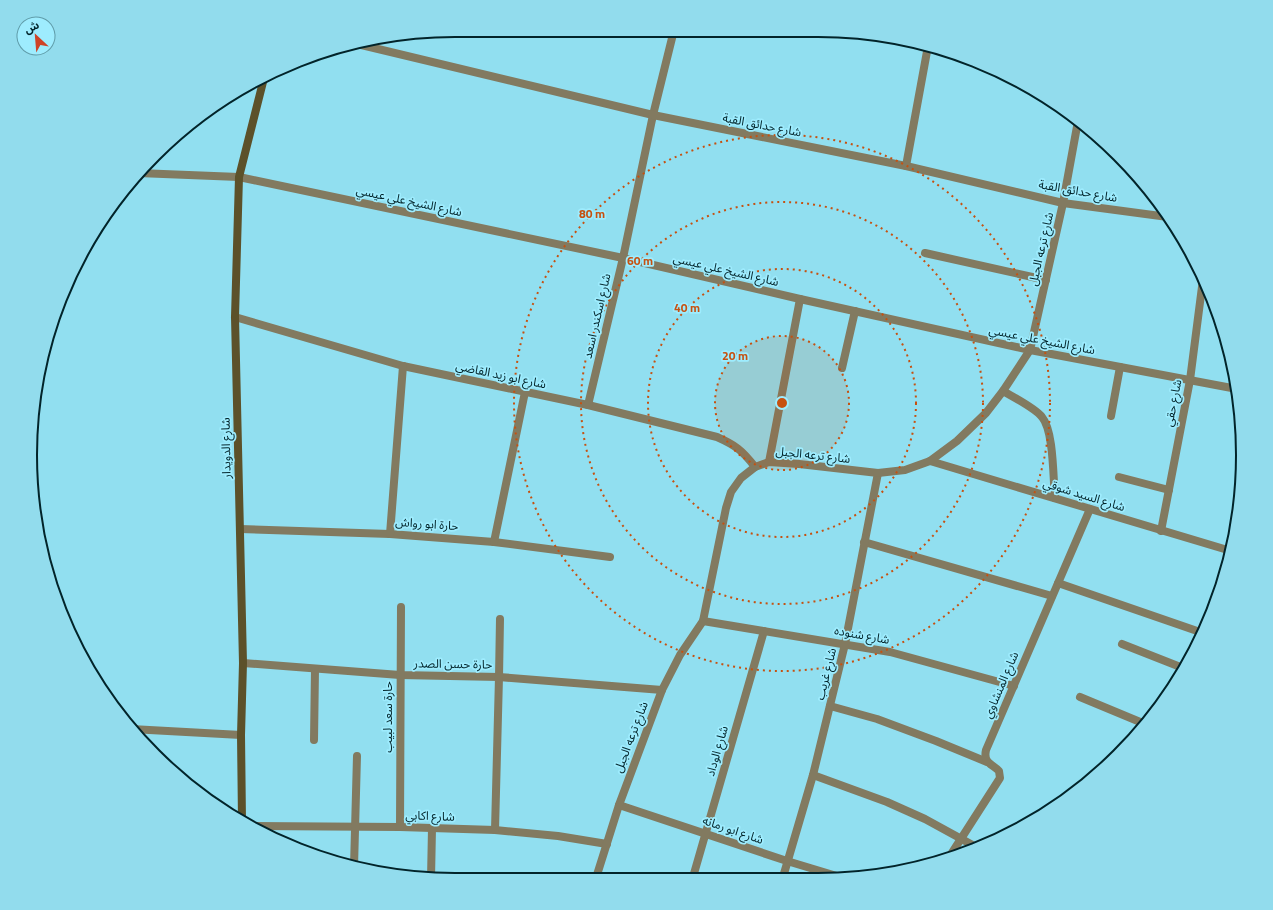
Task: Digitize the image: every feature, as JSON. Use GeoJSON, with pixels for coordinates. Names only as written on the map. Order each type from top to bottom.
{"type":"FeatureCollection","features":[{"type":"Feature","properties":{"kind":"main road","name":"شارع الدويدار"},"geometry":{"type":"LineString","coordinates":[[242,815],[241,735],[243,663],[235,317],[239,177],[262,84]]}},
{"type":"Feature","properties":{"kind":"street","name":"شارع اسكندر اسعد"},"geometry":{"type":"LineString","coordinates":[[588,405],[623,258],[653,115],[672,37]]}},
{"type":"Feature","properties":{"kind":"street","name":"شارع حدائق القبة"},"geometry":{"type":"LineString","coordinates":[[367,46],[653,115],[906,166],[1064,203],[1161,216]]}},
{"type":"Feature","properties":{"kind":"street"},"geometry":{"type":"LineString","coordinates":[[906,166],[927,51]]}},
{"type":"Feature","properties":{"kind":"street","name":"شارع ترعه الجبل"},"geometry":{"type":"LineString","coordinates":[[598,873],[619,805],[662,690],[680,655],[703,621],[726,508],[731,492],[741,478],[755,467],[769,462],[799,464],[878,474],[905,470],[930,461],[957,441],[986,413],[1003,391],[1030,350],[1064,203],[1077,127]]}},
{"type":"Feature","properties":{"kind":"street","name":"شارع الشيخ علي عيسي"},"geometry":{"type":"LineString","coordinates":[[146,173],[239,177],[623,258],[1030,350],[1230,388]]}},
{"type":"Feature","properties":{"kind":"street"},"geometry":{"type":"LineString","coordinates":[[925,252],[1046,280]]}},
{"type":"Feature","properties":{"kind":"street","name":"شارع حقي"},"geometry":{"type":"LineString","coordinates":[[1162,530],[1190,380],[1202,290]]}},
{"type":"Feature","properties":{"kind":"street"},"geometry":{"type":"LineString","coordinates":[[769,462],[800,299]]}},
{"type":"Feature","properties":{"kind":"street"},"geometry":{"type":"LineString","coordinates":[[842,368],[855,311]]}},
{"type":"Feature","properties":{"kind":"street","name":"شارع ابو زيد القاضي"},"geometry":{"type":"LineString","coordinates":[[235,317],[403,366],[588,405],[717,437],[733,444],[746,455],[755,467]]}},
{"type":"Feature","properties":{"kind":"street"},"geometry":{"type":"LineString","coordinates":[[390,534],[403,366]]}},
{"type":"Feature","properties":{"kind":"street"},"geometry":{"type":"LineString","coordinates":[[1111,416],[1120,367]]}},
{"type":"Feature","properties":{"kind":"street"},"geometry":{"type":"LineString","coordinates":[[1003,391],[1042,417],[1050,438],[1055,498]]}},
{"type":"Feature","properties":{"kind":"street"},"geometry":{"type":"LineString","coordinates":[[494,542],[525,392]]}},
{"type":"Feature","properties":{"kind":"street","name":"شارع السيد شوقي"},"geometry":{"type":"LineString","coordinates":[[930,461],[1225,550]]}},
{"type":"Feature","properties":{"kind":"street","name":"شارع غريب"},"geometry":{"type":"LineString","coordinates":[[784,873],[813,775],[845,644],[878,474]]}},
{"type":"Feature","properties":{"kind":"street"},"geometry":{"type":"LineString","coordinates":[[1119,478],[1169,490]]}},
{"type":"Feature","properties":{"kind":"street","name":"شارع المنشاوي"},"geometry":{"type":"LineString","coordinates":[[987,762],[985,755],[986,750],[1090,509]]}},
{"type":"Feature","properties":{"kind":"street","name":"حارة ابو رواش"},"geometry":{"type":"LineString","coordinates":[[240,529],[390,534],[494,542],[610,557]]}},
{"type":"Feature","properties":{"kind":"street"},"geometry":{"type":"LineString","coordinates":[[864,542],[1052,596]]}},
{"type":"Feature","properties":{"kind":"street"},"geometry":{"type":"LineString","coordinates":[[1058,583],[1197,631]]}},
{"type":"Feature","properties":{"kind":"street","name":"حارة سعد لبيب"},"geometry":{"type":"LineString","coordinates":[[400,827],[401,607]]}},
{"type":"Feature","properties":{"kind":"street"},"geometry":{"type":"LineString","coordinates":[[495,830],[500,619]]}},
{"type":"Feature","properties":{"kind":"street","name":"شارع شنوده"},"geometry":{"type":"LineString","coordinates":[[703,621],[890,652],[1014,686]]}},
{"type":"Feature","properties":{"kind":"street","name":"شارع الوداد"},"geometry":{"type":"LineString","coordinates":[[695,873],[764,631]]}},
{"type":"Feature","properties":{"kind":"street"},"geometry":{"type":"LineString","coordinates":[[1122,644],[1179,666]]}},
{"type":"Feature","properties":{"kind":"street","name":"حارة حسن الصدر"},"geometry":{"type":"LineString","coordinates":[[243,663],[400,675],[499,677],[662,690]]}},
{"type":"Feature","properties":{"kind":"street"},"geometry":{"type":"LineString","coordinates":[[314,740],[316,668]]}},
{"type":"Feature","properties":{"kind":"street"},"geometry":{"type":"LineString","coordinates":[[1080,697],[1140,722]]}},
{"type":"Feature","properties":{"kind":"street"},"geometry":{"type":"LineString","coordinates":[[830,706],[877,719],[936,741],[987,762],[999,771],[1000,778],[954,850]]}},
{"type":"Feature","properties":{"kind":"street"},"geometry":{"type":"LineString","coordinates":[[140,729],[241,735]]}},
{"type":"Feature","properties":{"kind":"street"},"geometry":{"type":"LineString","coordinates":[[354,861],[357,756]]}},
{"type":"Feature","properties":{"kind":"street"},"geometry":{"type":"LineString","coordinates":[[813,775],[887,802],[971,844]]}},
{"type":"Feature","properties":{"kind":"street","name":"شارع ابو رمانه"},"geometry":{"type":"LineString","coordinates":[[619,805],[787,861],[828,873]]}},
{"type":"Feature","properties":{"kind":"street","name":"شارع اكابي"},"geometry":{"type":"LineString","coordinates":[[263,826],[356,828],[400,827],[495,830],[558,836],[607,844]]}},
{"type":"Feature","properties":{"kind":"street"},"geometry":{"type":"LineString","coordinates":[[431,872],[432,828]]}}]}
